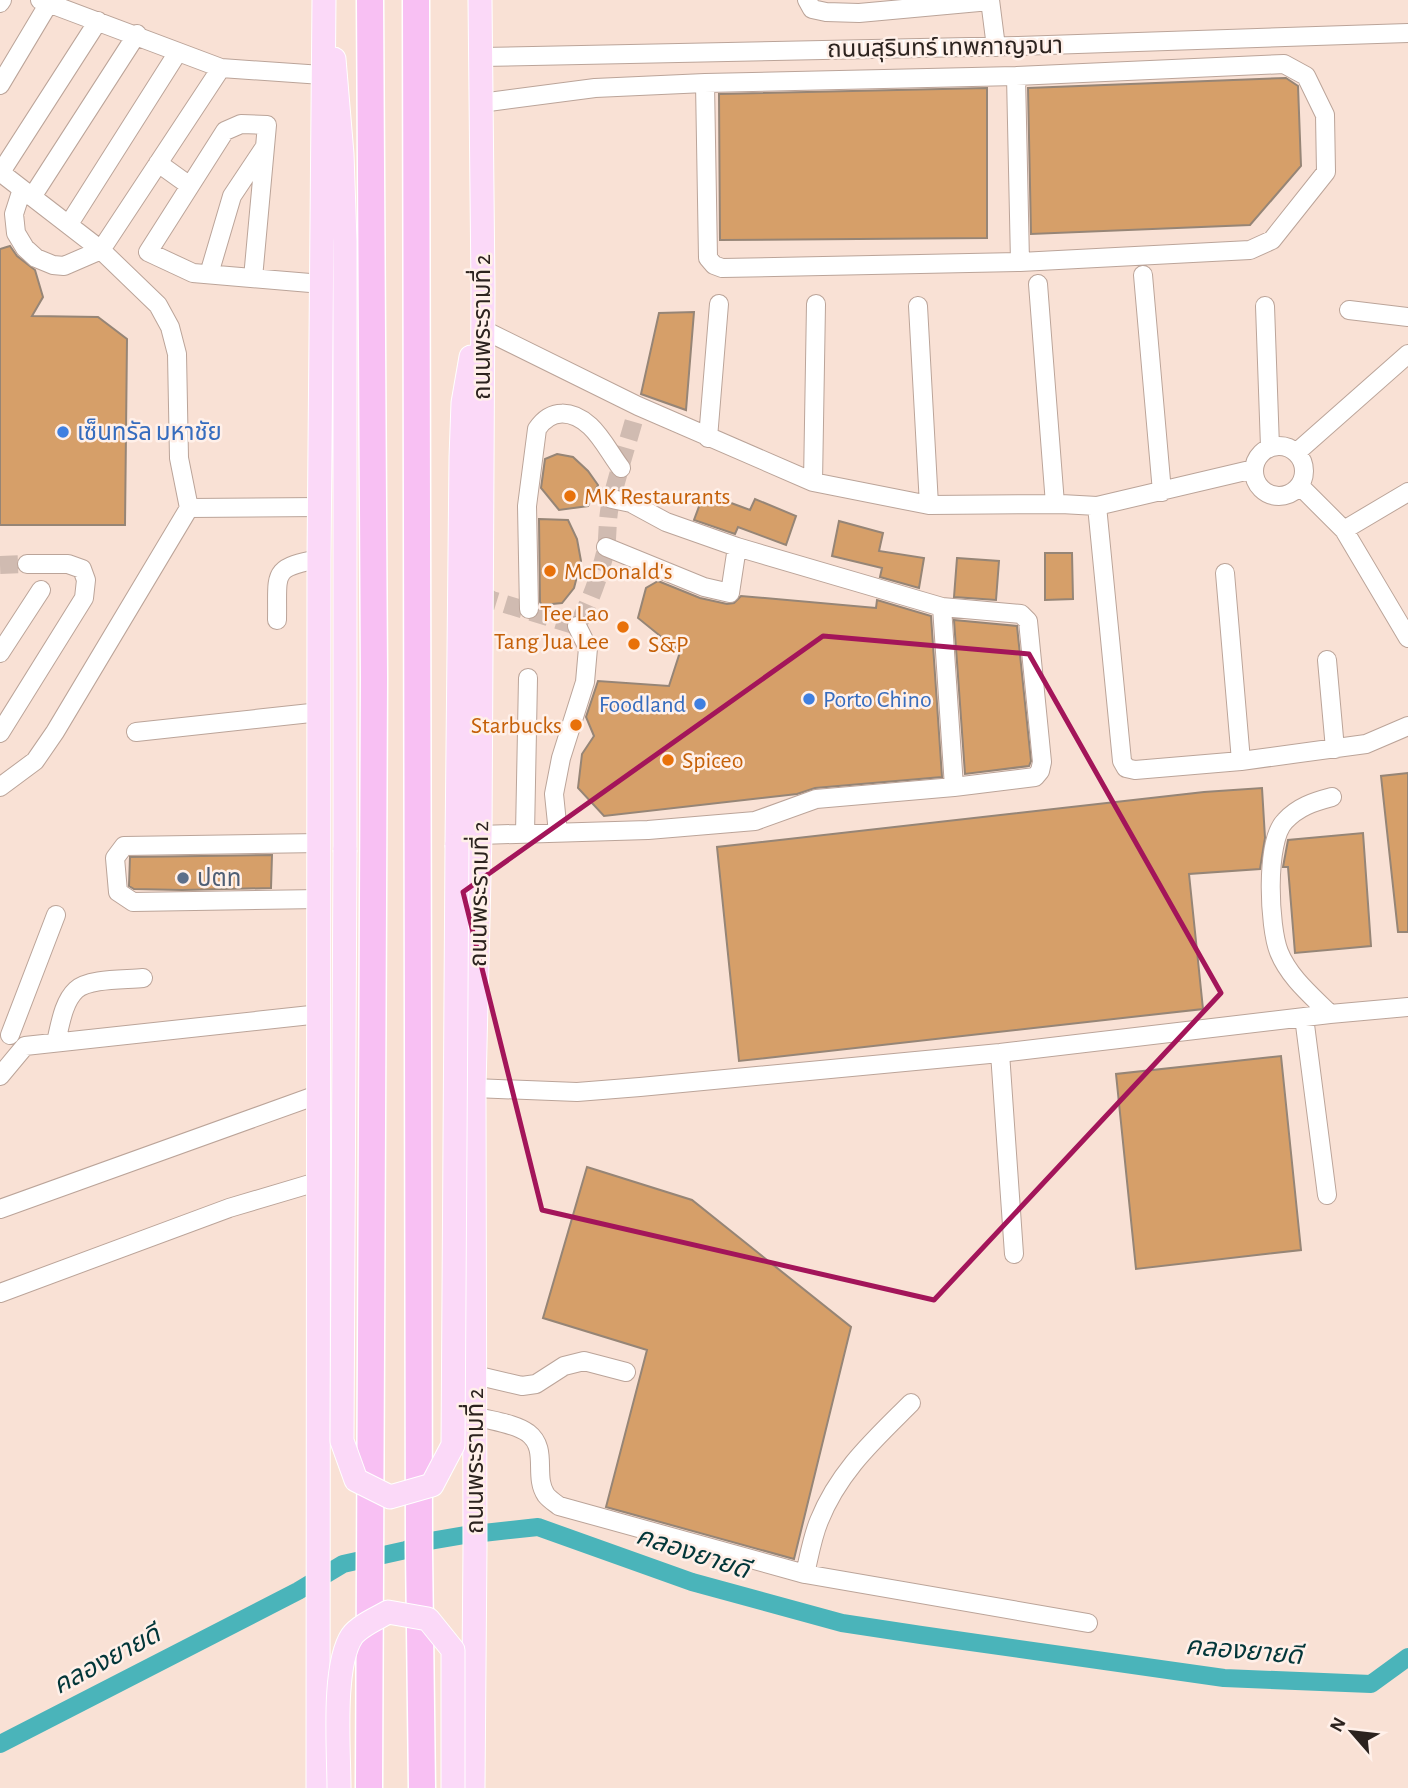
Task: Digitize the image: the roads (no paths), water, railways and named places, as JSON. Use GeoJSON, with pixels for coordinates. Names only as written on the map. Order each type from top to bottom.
{"type":"FeatureCollection","features":[{"type":"Feature","properties":{"kind":"highway"},"geometry":{"type":"LineString","coordinates":[[369,1788],[374,678],[370,0]]}},
{"type":"Feature","properties":{"kind":"highway"},"geometry":{"type":"LineString","coordinates":[[416,0],[419,1539],[422,1788]]}},
{"type":"Feature","properties":{"kind":"main road"},"geometry":{"type":"LineString","coordinates":[[318,1788],[319,559],[322,75],[325,0]]}},
{"type":"Feature","properties":{"kind":"main road"},"geometry":{"type":"LineString","coordinates":[[325,0],[337,82],[345,241],[342,1441],[356,1480],[390,1497],[432,1485],[453,1445],[463,403],[483,288]]}},
{"type":"Feature","properties":{"kind":"main road","name":"ถนนพระรามที่ 2"},"geometry":{"type":"LineString","coordinates":[[473,1788],[474,1088],[480,835],[483,288],[481,0]]}},
{"type":"Feature","properties":{"kind":"main road"},"geometry":{"type":"LineString","coordinates":[[339,1788],[340,1698],[344,1656],[353,1635],[388,1612],[428,1619],[453,1650],[453,1788]]}},
{"type":"Feature","properties":{"kind":"street"},"geometry":{"type":"LineString","coordinates":[[807,0],[813,9],[859,13],[990,1],[996,47]]}},
{"type":"Feature","properties":{"kind":"street"},"geometry":{"type":"LineString","coordinates":[[0,85],[44,1],[221,68],[322,75]]}},
{"type":"Feature","properties":{"kind":"street"},"geometry":{"type":"LineString","coordinates":[[0,787],[35,761],[55,732],[189,508],[179,458],[177,354],[170,327],[158,305],[101,250],[0,172],[98,21]]}},
{"type":"Feature","properties":{"kind":"street","name":"ถนนสุรินทร์ เทพกาญจนา"},"geometry":{"type":"LineString","coordinates":[[481,57],[996,47],[1404,29]]}},
{"type":"Feature","properties":{"kind":"street"},"geometry":{"type":"LineString","coordinates":[[136,34],[14,214],[16,233],[25,248],[36,258],[64,266],[101,250],[221,68]]}},
{"type":"Feature","properties":{"kind":"street"},"geometry":{"type":"LineString","coordinates":[[69,224],[178,52]]}},
{"type":"Feature","properties":{"kind":"street"},"geometry":{"type":"LineString","coordinates":[[481,103],[595,88],[705,83],[1016,76],[1284,64],[1306,76],[1325,115],[1326,172],[1272,240],[1250,250],[1020,262],[722,268],[714,265],[708,258],[705,83]]}},
{"type":"Feature","properties":{"kind":"street"},"geometry":{"type":"LineString","coordinates":[[1016,76],[1020,262]]}},
{"type":"Feature","properties":{"kind":"street"},"geometry":{"type":"LineString","coordinates":[[253,278],[267,125],[241,124],[225,131],[148,252],[193,273],[322,284]]}},
{"type":"Feature","properties":{"kind":"street"},"geometry":{"type":"LineString","coordinates":[[209,274],[232,196],[265,146]]}},
{"type":"Feature","properties":{"kind":"street"},"geometry":{"type":"LineString","coordinates":[[158,163],[190,186]]}},
{"type":"Feature","properties":{"kind":"street"},"geometry":{"type":"LineString","coordinates":[[1143,275],[1162,492]]}},
{"type":"Feature","properties":{"kind":"street"},"geometry":{"type":"LineString","coordinates":[[1038,284],[1055,504]]}},
{"type":"Feature","properties":{"kind":"street"},"geometry":{"type":"LineString","coordinates":[[708,438],[719,304]]}},
{"type":"Feature","properties":{"kind":"street"},"geometry":{"type":"LineString","coordinates":[[813,482],[816,304]]}},
{"type":"Feature","properties":{"kind":"street"},"geometry":{"type":"LineString","coordinates":[[918,306],[929,505]]}},
{"type":"Feature","properties":{"kind":"street"},"geometry":{"type":"LineString","coordinates":[[1265,306],[1270,447]]}},
{"type":"Feature","properties":{"kind":"street"},"geometry":{"type":"LineString","coordinates":[[1349,310],[1408,317]]}},
{"type":"Feature","properties":{"kind":"street"},"geometry":{"type":"LineString","coordinates":[[482,329],[708,438],[813,482],[929,505],[1097,506],[1254,469]]}},
{"type":"Feature","properties":{"kind":"street"},"geometry":{"type":"LineString","coordinates":[[1297,452],[1408,354]]}},
{"type":"Feature","properties":{"kind":"street"},"geometry":{"type":"LineString","coordinates":[[528,609],[527,506],[537,429],[550,415],[559,413],[576,417],[591,427],[621,468]]}},
{"type":"Feature","properties":{"kind":"street"},"geometry":{"type":"LineString","coordinates":[[1284,446],[1297,452],[1304,465],[1305,472],[1300,486],[1287,495],[1271,495],[1258,485],[1254,469],[1259,456],[1270,447],[1284,446]]}},
{"type":"Feature","properties":{"kind":"street"},"geometry":{"type":"LineString","coordinates":[[1300,486],[1345,530],[1402,612],[1408,638]]}},
{"type":"Feature","properties":{"kind":"street"},"geometry":{"type":"LineString","coordinates":[[1345,530],[1408,492]]}},
{"type":"Feature","properties":{"kind":"street"},"geometry":{"type":"LineString","coordinates":[[480,835],[648,830],[755,821],[816,799],[1035,777],[1040,771],[1042,762],[1026,617],[1021,614],[943,607],[737,547],[666,522],[631,503],[612,499]]}},
{"type":"Feature","properties":{"kind":"street"},"geometry":{"type":"LineString","coordinates":[[1097,506],[1122,761],[1126,768],[1135,770],[1241,761],[1335,749],[1366,744],[1408,726]]}},
{"type":"Feature","properties":{"kind":"street"},"geometry":{"type":"LineString","coordinates":[[189,508],[320,507]]}},
{"type":"Feature","properties":{"kind":"street"},"geometry":{"type":"LineString","coordinates":[[606,547],[704,587],[730,593],[737,547]]}},
{"type":"Feature","properties":{"kind":"street"},"geometry":{"type":"LineString","coordinates":[[277,620],[280,574],[288,565],[319,559]]}},
{"type":"Feature","properties":{"kind":"street"},"geometry":{"type":"LineString","coordinates":[[0,733],[84,598],[86,580],[82,569],[68,564],[27,564]]}},
{"type":"Feature","properties":{"kind":"street"},"geometry":{"type":"LineString","coordinates":[[1225,573],[1241,761]]}},
{"type":"Feature","properties":{"kind":"street"},"geometry":{"type":"LineString","coordinates":[[0,653],[41,590]]}},
{"type":"Feature","properties":{"kind":"street"},"geometry":{"type":"LineString","coordinates":[[943,607],[954,787]]}},
{"type":"Feature","properties":{"kind":"street"},"geometry":{"type":"LineString","coordinates":[[558,832],[554,794],[561,758],[585,682],[588,648],[577,626]]}},
{"type":"Feature","properties":{"kind":"street"},"geometry":{"type":"LineString","coordinates":[[1327,660],[1335,749]]}},
{"type":"Feature","properties":{"kind":"street"},"geometry":{"type":"LineString","coordinates":[[525,834],[528,678]]}},
{"type":"Feature","properties":{"kind":"street"},"geometry":{"type":"LineString","coordinates":[[136,732],[320,712]]}},
{"type":"Feature","properties":{"kind":"street"},"geometry":{"type":"LineString","coordinates":[[1329,1014],[1293,976],[1278,951],[1269,900],[1275,839],[1283,822],[1307,803],[1332,797]]}},
{"type":"Feature","properties":{"kind":"street"},"geometry":{"type":"LineString","coordinates":[[320,843],[124,846],[115,858],[118,892],[133,902],[320,900]]}},
{"type":"Feature","properties":{"kind":"street"},"geometry":{"type":"LineString","coordinates":[[26,1046],[5,1031],[56,915]]}},
{"type":"Feature","properties":{"kind":"street"},"geometry":{"type":"LineString","coordinates":[[56,1042],[65,1009],[77,989],[94,982],[143,978]]}},
{"type":"Feature","properties":{"kind":"street"},"geometry":{"type":"LineString","coordinates":[[474,1088],[578,1092],[1000,1053],[1408,1007]]}},
{"type":"Feature","properties":{"kind":"street"},"geometry":{"type":"LineString","coordinates":[[0,1076],[26,1046],[320,1014]]}},
{"type":"Feature","properties":{"kind":"street"},"geometry":{"type":"LineString","coordinates":[[1304,1017],[1327,1195]]}},
{"type":"Feature","properties":{"kind":"street"},"geometry":{"type":"LineString","coordinates":[[1000,1053],[1014,1254]]}},
{"type":"Feature","properties":{"kind":"street"},"geometry":{"type":"LineString","coordinates":[[0,1209],[320,1094]]}},
{"type":"Feature","properties":{"kind":"street"},"geometry":{"type":"LineString","coordinates":[[0,1293],[229,1208],[320,1181]]}},
{"type":"Feature","properties":{"kind":"street"},"geometry":{"type":"LineString","coordinates":[[475,1375],[522,1386],[536,1384],[564,1366],[584,1362],[626,1372]]}},
{"type":"Feature","properties":{"kind":"street"},"geometry":{"type":"LineString","coordinates":[[805,1574],[817,1524],[846,1470],[911,1403]]}},
{"type":"Feature","properties":{"kind":"street"},"geometry":{"type":"LineString","coordinates":[[475,1416],[529,1434],[538,1444],[541,1484],[547,1496],[559,1506],[805,1574],[1088,1623]]}},
{"type":"Feature","properties":{"kind":"waterway","name":"คลองยายดี"},"geometry":{"type":"LineString","coordinates":[[0,1744],[298,1591],[343,1564],[406,1550],[424,1542],[538,1527],[692,1582],[842,1623],[921,1635],[1224,1678],[1371,1684],[1408,1657]]}},
{"type":"Feature","properties":{"kind":"tunnel"},"geometry":{"type":"LineString","coordinates":[[481,593],[492,600],[577,626],[604,559],[610,506],[638,406]]}},
{"type":"Feature","properties":{"kind":"tunnel"},"geometry":{"type":"LineString","coordinates":[[0,565],[27,564]]}},
{"type":"Feature","properties":{"kind":"place","name":"เซ็นทรัล มหาชัย"},"geometry":{"type":"Point","coordinates":[63,432]}},
{"type":"Feature","properties":{"kind":"place","name":"MK Restaurants"},"geometry":{"type":"Point","coordinates":[570,496]}},
{"type":"Feature","properties":{"kind":"place","name":"McDonald's"},"geometry":{"type":"Point","coordinates":[550,571]}},
{"type":"Feature","properties":{"kind":"place","name":"Tee Lao Tang Jua Lee"},"geometry":{"type":"Point","coordinates":[623,627]}},
{"type":"Feature","properties":{"kind":"place","name":"S&P"},"geometry":{"type":"Point","coordinates":[634,644]}},
{"type":"Feature","properties":{"kind":"place","name":"Porto Chino"},"geometry":{"type":"Point","coordinates":[809,699]}},
{"type":"Feature","properties":{"kind":"place","name":"Foodland"},"geometry":{"type":"Point","coordinates":[700,704]}},
{"type":"Feature","properties":{"kind":"place","name":"Starbucks"},"geometry":{"type":"Point","coordinates":[576,725]}},
{"type":"Feature","properties":{"kind":"place","name":"Spiceo"},"geometry":{"type":"Point","coordinates":[668,760]}},
{"type":"Feature","properties":{"kind":"place","name":"ปตท"},"geometry":{"type":"Point","coordinates":[183,878]}}]}
